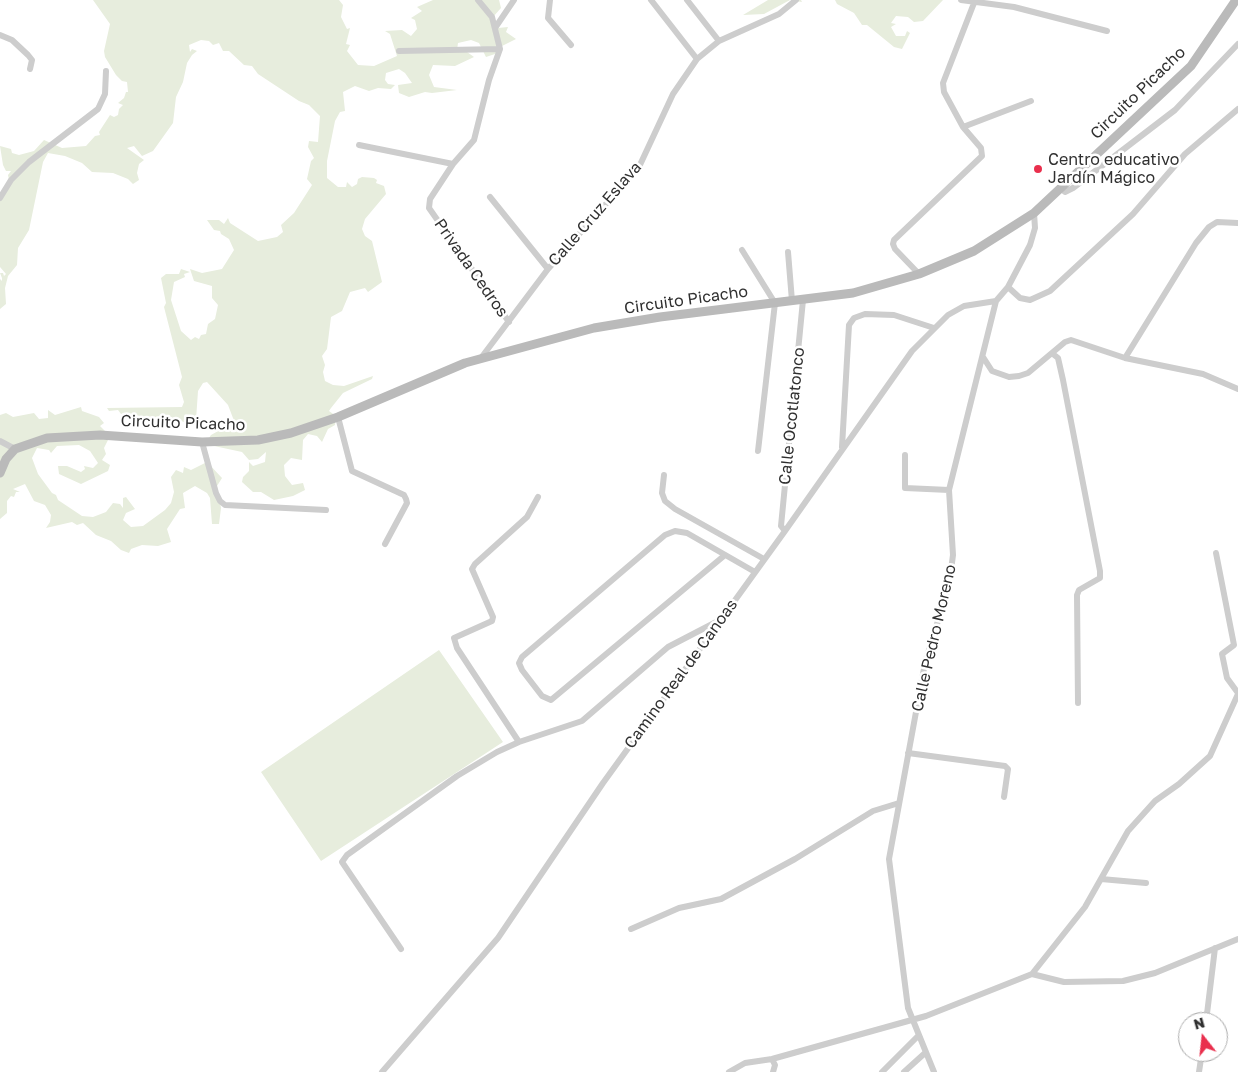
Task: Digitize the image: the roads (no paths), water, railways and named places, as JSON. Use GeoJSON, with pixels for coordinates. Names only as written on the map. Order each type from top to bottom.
{"type":"FeatureCollection","features":[{"type":"Feature","properties":{"kind":"main road","name":"Circuito Picacho"},"geometry":{"type":"LineString","coordinates":[[14,449],[47,438],[100,435],[202,442],[258,440],[291,433],[338,417],[411,384],[481,358],[594,328],[852,293],[919,274],[974,252],[1034,212],[1191,66],[1236,0]]}},
{"type":"Feature","properties":{"kind":"main road"},"geometry":{"type":"LineString","coordinates":[[0,473],[6,459],[14,449]]}},
{"type":"Feature","properties":{"kind":"street"},"geometry":{"type":"LineString","coordinates":[[399,51],[500,49],[492,17],[478,0]]}},
{"type":"Feature","properties":{"kind":"street"},"geometry":{"type":"LineString","coordinates":[[495,28],[514,0]]}},
{"type":"Feature","properties":{"kind":"street"},"geometry":{"type":"LineString","coordinates":[[550,0],[548,18],[570,45]]}},
{"type":"Feature","properties":{"kind":"street"},"geometry":{"type":"LineString","coordinates":[[651,0],[696,59]]}},
{"type":"Feature","properties":{"kind":"street"},"geometry":{"type":"LineString","coordinates":[[687,0],[719,41]]}},
{"type":"Feature","properties":{"kind":"street","name":"Calle Cruz Eslava"},"geometry":{"type":"LineString","coordinates":[[481,358],[548,269],[639,166],[673,94],[696,59],[719,41],[779,14],[796,0]]}},
{"type":"Feature","properties":{"kind":"street"},"geometry":{"type":"LineString","coordinates":[[961,0],[1014,7],[1107,31]]}},
{"type":"Feature","properties":{"kind":"street"},"geometry":{"type":"LineString","coordinates":[[919,274],[895,249],[894,240],[982,156],[983,152],[963,127],[944,92],[943,83],[974,2]]}},
{"type":"Feature","properties":{"kind":"street"},"geometry":{"type":"LineString","coordinates":[[0,34],[12,40],[28,55],[32,60],[30,69]]}},
{"type":"Feature","properties":{"kind":"street"},"geometry":{"type":"LineString","coordinates":[[1060,188],[1065,192],[1073,188],[1175,110],[1238,44]]}},
{"type":"Feature","properties":{"kind":"street","name":"Privada Cedros"},"geometry":{"type":"LineString","coordinates":[[500,49],[489,80],[474,140],[453,164],[430,199],[429,208],[509,322]]}},
{"type":"Feature","properties":{"kind":"street"},"geometry":{"type":"LineString","coordinates":[[0,198],[11,180],[29,162],[98,109],[106,94],[106,71]]}},
{"type":"Feature","properties":{"kind":"street"},"geometry":{"type":"LineString","coordinates":[[963,127],[1031,101]]}},
{"type":"Feature","properties":{"kind":"street"},"geometry":{"type":"LineString","coordinates":[[1008,287],[1020,298],[1030,300],[1050,291],[1133,214],[1184,154],[1238,108]]}},
{"type":"Feature","properties":{"kind":"street"},"geometry":{"type":"LineString","coordinates":[[359,145],[453,164]]}},
{"type":"Feature","properties":{"kind":"street"},"geometry":{"type":"LineString","coordinates":[[490,197],[548,269]]}},
{"type":"Feature","properties":{"kind":"street","name":"Calle Pedro Moreno"},"geometry":{"type":"LineString","coordinates":[[934,1072],[908,1008],[889,859],[925,663],[949,585],[953,556],[949,490],[996,301],[1008,287],[1030,245],[1035,228],[1034,212]]}},
{"type":"Feature","properties":{"kind":"street"},"geometry":{"type":"LineString","coordinates":[[1125,358],[1209,227],[1218,222],[1238,223]]}},
{"type":"Feature","properties":{"kind":"street"},"geometry":{"type":"LineString","coordinates":[[742,250],[775,302],[758,451]]}},
{"type":"Feature","properties":{"kind":"street"},"geometry":{"type":"LineString","coordinates":[[788,252],[792,301]]}},
{"type":"Feature","properties":{"kind":"street","name":"Calle Ocotlatonco"},"geometry":{"type":"LineString","coordinates":[[785,532],[781,526],[803,300]]}},
{"type":"Feature","properties":{"kind":"street","name":"Camino Real de Canoas"},"geometry":{"type":"LineString","coordinates":[[382,1072],[498,938],[603,783],[785,532],[842,448],[912,351],[948,315],[964,306],[996,301]]}},
{"type":"Feature","properties":{"kind":"street"},"geometry":{"type":"LineString","coordinates":[[842,448],[849,324],[854,318],[865,314],[894,315],[934,328]]}},
{"type":"Feature","properties":{"kind":"street"},"geometry":{"type":"LineString","coordinates":[[982,357],[992,371],[1010,377],[1028,374],[1065,342],[1071,340],[1125,358],[1203,374],[1238,389]]}},
{"type":"Feature","properties":{"kind":"street"},"geometry":{"type":"LineString","coordinates":[[1053,354],[1058,358],[1062,373],[1100,578],[1079,590],[1077,595],[1078,703]]}},
{"type":"Feature","properties":{"kind":"street"},"geometry":{"type":"LineString","coordinates":[[338,417],[352,471],[404,495],[406,499],[407,503],[385,544]]}},
{"type":"Feature","properties":{"kind":"street"},"geometry":{"type":"LineString","coordinates":[[0,440],[14,449]]}},
{"type":"Feature","properties":{"kind":"street"},"geometry":{"type":"LineString","coordinates":[[202,442],[216,493],[220,501],[225,504],[326,510]]}},
{"type":"Feature","properties":{"kind":"street"},"geometry":{"type":"LineString","coordinates":[[905,455],[905,488],[949,490]]}},
{"type":"Feature","properties":{"kind":"street"},"geometry":{"type":"LineString","coordinates":[[664,475],[662,493],[665,501],[675,509],[764,560]]}},
{"type":"Feature","properties":{"kind":"street"},"geometry":{"type":"LineString","coordinates":[[519,742],[457,648],[454,638],[492,621],[493,617],[472,569],[474,564],[527,517],[538,497]]}},
{"type":"Feature","properties":{"kind":"street"},"geometry":{"type":"LineString","coordinates":[[725,555],[551,700],[542,696],[522,670],[519,663],[522,658],[665,535],[675,531],[687,533],[755,572]]}},
{"type":"Feature","properties":{"kind":"street"},"geometry":{"type":"LineString","coordinates":[[730,1072],[745,1063],[772,1059],[842,1037],[912,1020],[1032,974],[1073,925],[1128,831],[1155,801],[1179,784],[1210,756],[1237,696],[1227,678],[1222,654],[1234,645],[1216,553]]}},
{"type":"Feature","properties":{"kind":"street"},"geometry":{"type":"LineString","coordinates":[[401,949],[342,862],[347,855],[457,776],[519,742],[582,721],[668,648],[723,618]]}},
{"type":"Feature","properties":{"kind":"street"},"geometry":{"type":"LineString","coordinates":[[908,753],[1005,766],[1008,769],[1004,797]]}},
{"type":"Feature","properties":{"kind":"street"},"geometry":{"type":"LineString","coordinates":[[630,929],[679,908],[721,899],[795,859],[873,811],[898,803]]}},
{"type":"Feature","properties":{"kind":"street"},"geometry":{"type":"LineString","coordinates":[[1101,879],[1146,883]]}},
{"type":"Feature","properties":{"kind":"street"},"geometry":{"type":"LineString","coordinates":[[1032,974],[1064,982],[1123,981],[1155,973],[1238,939]]}},
{"type":"Feature","properties":{"kind":"street"},"geometry":{"type":"LineString","coordinates":[[1207,1012],[1216,948]]}},
{"type":"Feature","properties":{"kind":"street"},"geometry":{"type":"LineString","coordinates":[[882,1072],[919,1035]]}},
{"type":"Feature","properties":{"kind":"street"},"geometry":{"type":"LineString","coordinates":[[904,1072],[925,1053]]}},
{"type":"Feature","properties":{"kind":"street"},"geometry":{"type":"LineString","coordinates":[[772,1059],[775,1065],[773,1072]]}},
{"type":"Feature","properties":{"kind":"place","name":"Centro educativo Jardín Mágico"},"geometry":{"type":"Point","coordinates":[1038,169]}}]}
